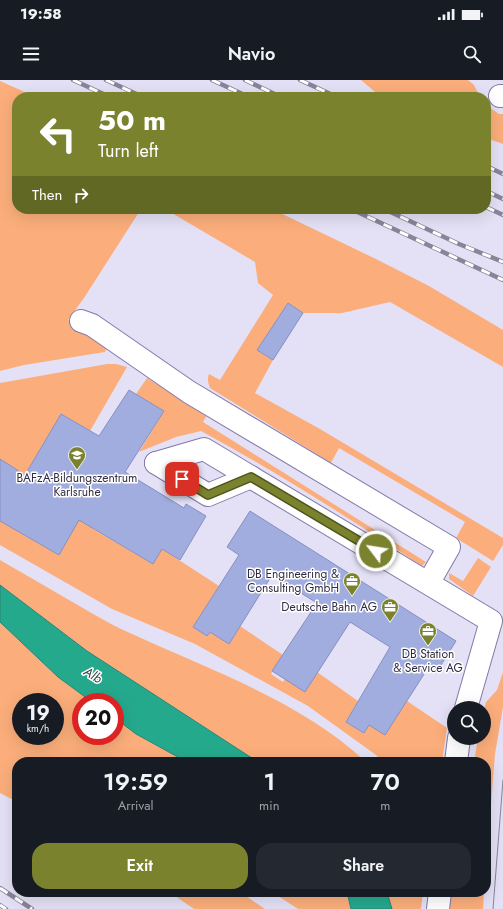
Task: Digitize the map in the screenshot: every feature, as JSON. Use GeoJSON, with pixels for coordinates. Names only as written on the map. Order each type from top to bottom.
{"type":"FeatureCollection","features":[{"type":"Feature","properties":{"kind":"street"},"geometry":{"type":"LineString","coordinates":[[81,321],[92,325],[189,392],[449,547],[429,582]]}},
{"type":"Feature","properties":{"kind":"street"},"geometry":{"type":"LineString","coordinates":[[251,477],[429,582],[491,621],[468,701]]}},
{"type":"Feature","properties":{"kind":"street"},"geometry":{"type":"LineString","coordinates":[[457,757],[458,745]]}},
{"type":"Feature","properties":{"kind":"street"},"geometry":{"type":"LineString","coordinates":[[438,909],[439,897]]}},
{"type":"Feature","properties":{"kind":"shaded area"},"geometry":{"type":"Polygon","coordinates":[[[361,80],[468,80],[474,85],[478,92],[375,92],[361,80]]]}},
{"type":"Feature","properties":{"kind":"shaded area"},"geometry":{"type":"Polygon","coordinates":[[[0,81],[25,92],[12,92],[12,214],[138,214],[84,298],[68,320],[105,345],[105,352],[24,365],[0,371],[0,81]]]}},
{"type":"Feature","properties":{"kind":"shaded area"},"geometry":{"type":"Polygon","coordinates":[[[491,108],[499,114],[503,114],[503,144],[491,140],[491,108]]]}},
{"type":"Feature","properties":{"kind":"shaded area"},"geometry":{"type":"Polygon","coordinates":[[[173,214],[282,214],[429,286],[503,330],[503,367],[390,302],[342,313],[303,313],[288,303],[257,350],[273,360],[255,393],[320,429],[503,538],[503,545],[493,561],[456,538],[465,522],[339,448],[331,463],[210,388],[208,381],[209,374],[220,380],[273,295],[258,283],[255,262],[173,214]]]}},
{"type":"Feature","properties":{"kind":"shaded area"},"geometry":{"type":"Polygon","coordinates":[[[107,364],[116,364],[127,367],[90,431],[61,414],[18,487],[0,459],[0,383],[107,364]]]}},
{"type":"Feature","properties":{"kind":"shaded area"},"geometry":{"type":"Polygon","coordinates":[[[147,378],[207,415],[203,422],[426,562],[422,566],[285,479],[201,431],[176,437],[139,452],[164,411],[136,394],[147,378]]]}},
{"type":"Feature","properties":{"kind":"shaded area"},"geometry":{"type":"Polygon","coordinates":[[[82,514],[93,529],[153,564],[162,549],[219,586],[193,627],[207,636],[210,632],[229,644],[240,626],[283,655],[271,674],[283,682],[285,679],[317,672],[358,701],[346,722],[364,733],[369,725],[407,701],[447,728],[443,757],[378,757],[308,706],[195,644],[112,609],[0,545],[0,521],[59,555],[82,514]]]}},
{"type":"Feature","properties":{"kind":"shaded area"},"geometry":{"type":"Polygon","coordinates":[[[478,558],[491,567],[473,596],[449,579],[449,573],[463,581],[478,558]]]}},
{"type":"Feature","properties":{"kind":"shaded area"},"geometry":{"type":"Polygon","coordinates":[[[0,560],[117,627],[254,688],[284,704],[313,721],[340,740],[360,757],[250,757],[87,651],[0,585],[0,560]]]}},
{"type":"Feature","properties":{"kind":"shaded area"},"geometry":{"type":"Polygon","coordinates":[[[0,622],[58,677],[80,693],[72,693],[72,745],[124,745],[124,725],[136,734],[178,757],[12,757],[12,799],[0,793],[0,622]]]}},
{"type":"Feature","properties":{"kind":"shaded area"},"geometry":{"type":"Polygon","coordinates":[[[503,672],[503,707],[495,754],[491,805],[491,757],[475,757],[477,745],[491,745],[491,701],[487,701],[497,690],[503,672]]]}},
{"type":"Feature","properties":{"kind":"shaded area"},"geometry":{"type":"Polygon","coordinates":[[[176,897],[247,897],[265,909],[194,909],[176,897]]]}},
{"type":"Feature","properties":{"kind":"shaded area"},"geometry":{"type":"Polygon","coordinates":[[[280,897],[347,897],[351,909],[298,909],[280,897]]]}},
{"type":"Feature","properties":{"kind":"shaded area"},"geometry":{"type":"Polygon","coordinates":[[[388,897],[422,897],[421,909],[392,909],[388,897]]]}},
{"type":"Feature","properties":{"kind":"shaded area"},"geometry":{"type":"Polygon","coordinates":[[[450,897],[484,897],[483,909],[448,909],[450,897]]]}},
{"type":"Feature","properties":{"kind":"water","name":"Alb"},"geometry":{"type":"Polygon","coordinates":[[[0,585],[87,651],[250,757],[178,757],[136,734],[124,725],[124,693],[80,693],[58,677],[0,622],[0,585]]]}},
{"type":"Feature","properties":{"kind":"water"},"geometry":{"type":"Polygon","coordinates":[[[348,897],[388,897],[392,909],[351,909],[348,897]]]}},
{"type":"Feature","properties":{"kind":"building"},"geometry":{"type":"Polygon","coordinates":[[[288,303],[303,313],[273,360],[257,350],[288,303]]]}},
{"type":"Feature","properties":{"kind":"building","name":"BAFzA-Bildungszentrum Karlsruhe"},"geometry":{"type":"Polygon","coordinates":[[[129,390],[164,411],[125,472],[184,508],[186,504],[206,516],[180,560],[162,549],[153,564],[79,520],[59,555],[0,521],[0,459],[25,475],[61,414],[99,436],[129,390]]]}},
{"type":"Feature","properties":{"kind":"building"},"geometry":{"type":"Polygon","coordinates":[[[250,511],[456,641],[436,673],[428,668],[385,735],[369,725],[364,733],[346,722],[390,647],[350,622],[305,692],[272,671],[317,603],[272,575],[229,644],[210,632],[207,636],[193,627],[239,555],[227,547],[250,511]]]}},
{"type":"Feature","properties":{"kind":"tram line"},"geometry":{"type":"LineString","coordinates":[[493,909],[503,780]]}},
{"type":"Feature","properties":{"kind":"railway"},"geometry":{"type":"LineString","coordinates":[[73,80],[99,92]]}},
{"type":"Feature","properties":{"kind":"railway"},"geometry":{"type":"LineString","coordinates":[[106,80],[132,92]]}},
{"type":"Feature","properties":{"kind":"railway"},"geometry":{"type":"LineString","coordinates":[[212,80],[238,92]]}},
{"type":"Feature","properties":{"kind":"railway"},"geometry":{"type":"LineString","coordinates":[[245,80],[270,92]]}},
{"type":"Feature","properties":{"kind":"railway"},"geometry":{"type":"LineString","coordinates":[[300,80],[326,92]]}},
{"type":"Feature","properties":{"kind":"railway"},"geometry":{"type":"LineString","coordinates":[[491,168],[503,174]]}},
{"type":"Feature","properties":{"kind":"railway"},"geometry":{"type":"LineString","coordinates":[[491,193],[503,199]]}},
{"type":"Feature","properties":{"kind":"railway"},"geometry":{"type":"LineString","coordinates":[[491,209],[503,215]]}},
{"type":"Feature","properties":{"kind":"railway"},"geometry":{"type":"LineString","coordinates":[[362,214],[503,280]]}},
{"type":"Feature","properties":{"kind":"railway"},"geometry":{"type":"LineString","coordinates":[[395,214],[459,244],[503,262]]}},
{"type":"Feature","properties":{"kind":"railway"},"geometry":{"type":"LineString","coordinates":[[0,888],[12,896]]}},
{"type":"Feature","properties":{"kind":"railway"},"geometry":{"type":"LineString","coordinates":[[14,897],[32,909]]}},
{"type":"Feature","properties":{"kind":"railway"},"geometry":{"type":"LineString","coordinates":[[0,905],[6,909]]}},
{"type":"Feature","properties":{"kind":"place","name":"BAFzA-Bildungszentrum Karlsruhe"},"geometry":{"type":"Point","coordinates":[77,470]}},
{"type":"Feature","properties":{"kind":"place","name":"DB Engineering & Consulting GmbH"},"geometry":{"type":"Point","coordinates":[352,596]}},
{"type":"Feature","properties":{"kind":"place","name":"Deutsche Bahn AG"},"geometry":{"type":"Point","coordinates":[390,622]}},
{"type":"Feature","properties":{"kind":"place","name":"DB Station & Service AG"},"geometry":{"type":"Point","coordinates":[428,646]}},
{"type":"Feature","properties":{"kind":"route"},"geometry":{"type":"LineString","coordinates":[[182,479],[208,495],[251,477],[376,551]]}}]}
